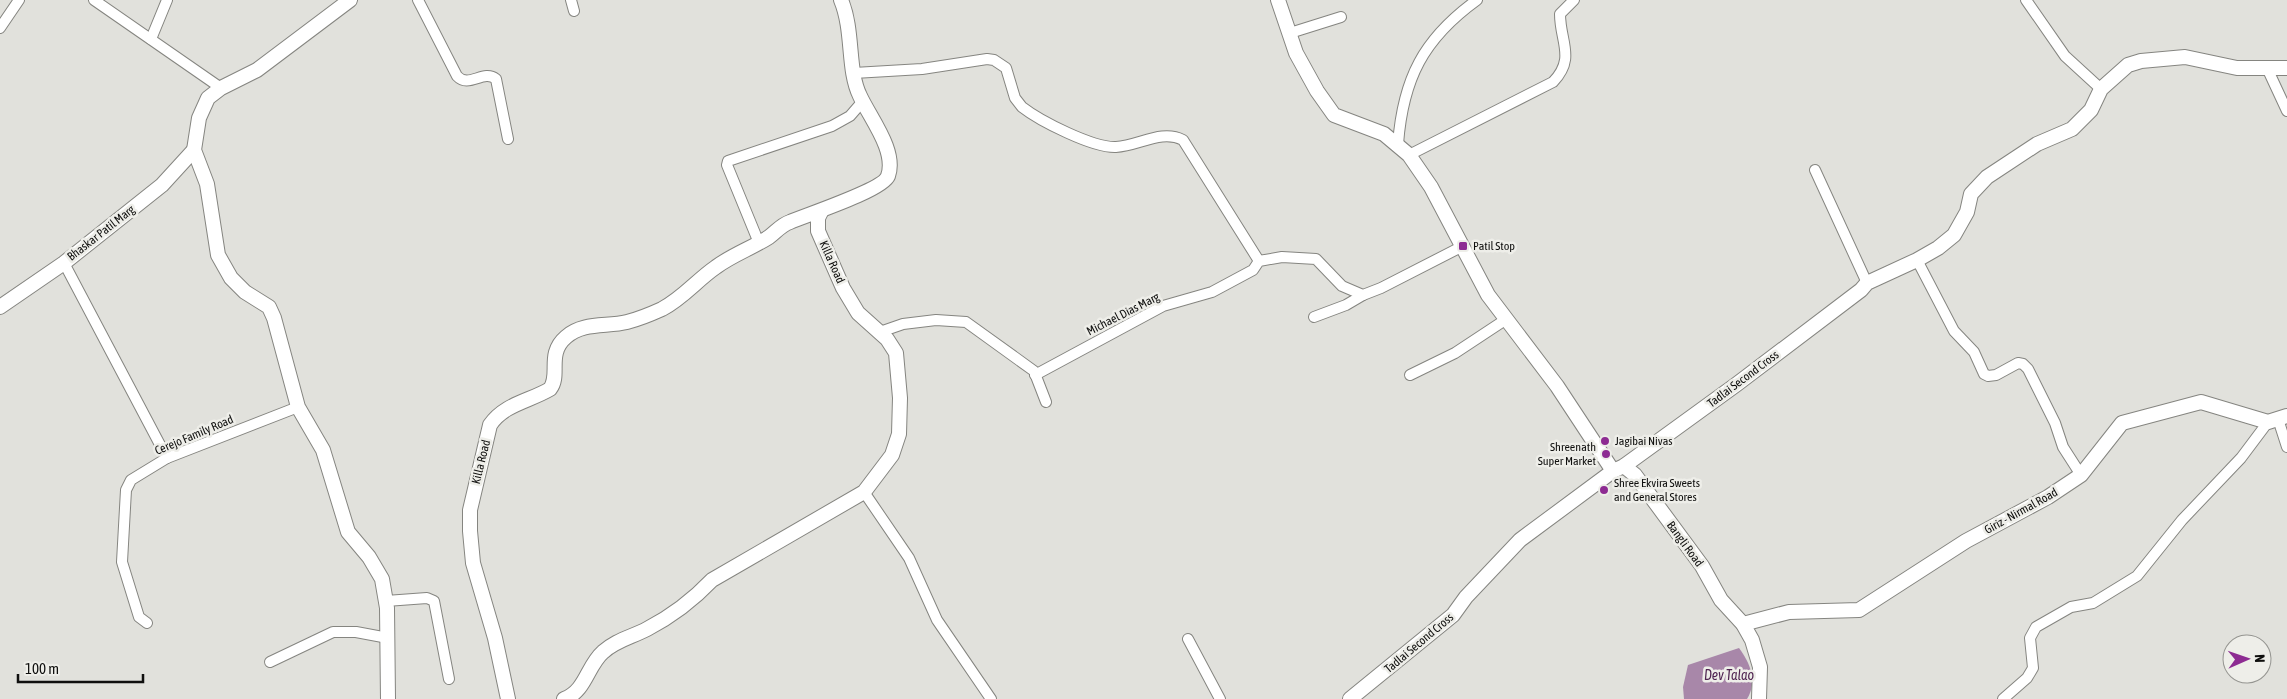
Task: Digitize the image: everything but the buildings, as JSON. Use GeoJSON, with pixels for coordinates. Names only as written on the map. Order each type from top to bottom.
{"type":"FeatureCollection","features":[{"type":"Feature","properties":{"kind":"street"},"geometry":{"type":"LineString","coordinates":[[0,28],[19,0]]}},
{"type":"Feature","properties":{"kind":"street"},"geometry":{"type":"LineString","coordinates":[[95,0],[221,88]]}},
{"type":"Feature","properties":{"kind":"street"},"geometry":{"type":"LineString","coordinates":[[151,40],[167,0]]}},
{"type":"Feature","properties":{"kind":"street"},"geometry":{"type":"LineString","coordinates":[[350,0],[257,70],[221,88],[208,98],[199,118],[194,150],[207,184],[218,255],[231,278],[244,292],[269,308],[274,318],[298,407],[324,450],[348,532],[369,557],[382,579],[386,601],[388,638],[388,699]]}},
{"type":"Feature","properties":{"kind":"street"},"geometry":{"type":"LineString","coordinates":[[418,0],[457,76],[461,80],[468,81],[485,76],[492,76],[496,79],[508,138]]}},
{"type":"Feature","properties":{"kind":"street"},"geometry":{"type":"LineString","coordinates":[[571,0],[574,11]]}},
{"type":"Feature","properties":{"kind":"street"},"geometry":{"type":"LineString","coordinates":[[821,212],[879,186],[888,178],[890,161],[876,123],[859,95],[854,73],[846,12],[841,0]]}},
{"type":"Feature","properties":{"kind":"street","name":"Bangli Road"},"geometry":{"type":"LineString","coordinates":[[1278,0],[1296,53],[1317,91],[1334,115],[1384,134],[1409,155],[1431,187],[1488,295],[1505,320],[1619,468],[1635,475],[1702,566],[1721,600],[1743,624],[1752,640],[1760,667],[1759,699]]}},
{"type":"Feature","properties":{"kind":"street"},"geometry":{"type":"LineString","coordinates":[[1398,144],[1401,110],[1407,87],[1421,56],[1459,13],[1477,0]]}},
{"type":"Feature","properties":{"kind":"street"},"geometry":{"type":"LineString","coordinates":[[1409,155],[1553,82],[1566,64],[1560,14],[1574,0]]}},
{"type":"Feature","properties":{"kind":"street"},"geometry":{"type":"LineString","coordinates":[[2026,0],[2065,56],[2101,90]]}},
{"type":"Feature","properties":{"kind":"street"},"geometry":{"type":"LineString","coordinates":[[1290,33],[1341,17]]}},
{"type":"Feature","properties":{"kind":"street","name":"Tadlai Second Cross"},"geometry":{"type":"LineString","coordinates":[[1350,699],[1453,615],[1466,597],[1520,540],[1737,384],[1861,290],[1867,283],[1938,248],[1954,234],[1967,212],[1972,194],[1987,177],[2038,144],[2072,129],[2091,110],[2101,90],[2128,65],[2141,61],[2185,58],[2237,68],[2267,68]]}},
{"type":"Feature","properties":{"kind":"street"},"geometry":{"type":"LineString","coordinates":[[854,73],[994,60],[1006,68],[1015,98],[1022,107],[1092,143],[1116,147],[1164,136],[1176,136],[1183,140],[1259,261],[1282,257],[1316,259],[1342,286],[1363,294]]}},
{"type":"Feature","properties":{"kind":"street"},"geometry":{"type":"LineString","coordinates":[[2287,68],[2267,68],[2287,111]]}},
{"type":"Feature","properties":{"kind":"street"},"geometry":{"type":"LineString","coordinates":[[759,243],[727,165],[728,161],[832,126],[850,116],[863,101]]}},
{"type":"Feature","properties":{"kind":"street","name":"Bhaskar Patil Marg"},"geometry":{"type":"LineString","coordinates":[[0,307],[64,263],[162,185],[194,150]]}},
{"type":"Feature","properties":{"kind":"street"},"geometry":{"type":"LineString","coordinates":[[1815,170],[1867,283]]}},
{"type":"Feature","properties":{"kind":"street","name":"Killa Road"},"geometry":{"type":"LineString","coordinates":[[508,699],[495,638],[473,563],[470,531],[470,510],[490,425],[510,407],[550,389],[554,381],[553,361],[565,338],[580,328],[626,322],[663,308],[680,299],[716,266],[759,243],[784,224],[821,212]]}},
{"type":"Feature","properties":{"kind":"street","name":"Killa Road"},"geometry":{"type":"LineString","coordinates":[[564,699],[571,697],[584,683],[602,653],[622,639],[647,629],[693,601],[712,580],[864,492],[892,455],[899,434],[900,398],[896,353],[880,332],[858,313],[843,288],[818,232],[818,218],[821,212]]}},
{"type":"Feature","properties":{"kind":"street"},"geometry":{"type":"LineString","coordinates":[[1314,317],[1346,305],[1363,294],[1382,288],[1463,246]]}},
{"type":"Feature","properties":{"kind":"street"},"geometry":{"type":"LineString","coordinates":[[1917,260],[1954,331],[1974,352],[1984,374],[1988,376],[1996,375],[2018,363],[2023,364],[2028,369],[2055,423],[2063,447],[2080,476]]}},
{"type":"Feature","properties":{"kind":"street","name":"Michael Dias Marg"},"geometry":{"type":"LineString","coordinates":[[1035,375],[1163,306],[1212,292],[1253,270],[1259,261]]}},
{"type":"Feature","properties":{"kind":"street"},"geometry":{"type":"LineString","coordinates":[[64,263],[167,458]]}},
{"type":"Feature","properties":{"kind":"street"},"geometry":{"type":"LineString","coordinates":[[880,332],[903,324],[936,320],[966,322],[1034,370],[1046,402]]}},
{"type":"Feature","properties":{"kind":"street"},"geometry":{"type":"LineString","coordinates":[[1410,375],[1455,352],[1505,320]]}},
{"type":"Feature","properties":{"kind":"street","name":"Giriz - Nirmal Road"},"geometry":{"type":"LineString","coordinates":[[1743,624],[1789,612],[1859,610],[1966,541],[2048,497],[2080,476],[2122,423],[2201,402],[2278,419]]}},
{"type":"Feature","properties":{"kind":"street","name":"Cerejo Family Road"},"geometry":{"type":"LineString","coordinates":[[147,623],[139,617],[122,562],[126,490],[132,480],[167,458],[298,407]]}},
{"type":"Feature","properties":{"kind":"street"},"geometry":{"type":"LineString","coordinates":[[2003,699],[2027,678],[2034,668],[2030,638],[2036,627],[2052,616],[2071,608],[2093,603],[2137,576],[2182,520],[2278,419],[2287,447]]}},
{"type":"Feature","properties":{"kind":"street"},"geometry":{"type":"LineString","coordinates":[[864,492],[909,558],[938,620],[991,699]]}},
{"type":"Feature","properties":{"kind":"street"},"geometry":{"type":"LineString","coordinates":[[386,601],[427,598],[434,600],[449,679]]}},
{"type":"Feature","properties":{"kind":"street"},"geometry":{"type":"LineString","coordinates":[[270,662],[333,632],[356,632],[388,638]]}},
{"type":"Feature","properties":{"kind":"street"},"geometry":{"type":"LineString","coordinates":[[1188,639],[1220,699]]}},
{"type":"Feature","properties":{"kind":"water","name":"Dev Talao"},"geometry":{"type":"Polygon","coordinates":[[[1739,648],[1751,672],[1752,686],[1747,699],[1684,699],[1683,687],[1688,665],[1739,648]]]}},
{"type":"Feature","properties":{"kind":"place","name":"Patil Stop"},"geometry":{"type":"Point","coordinates":[1463,246]}},
{"type":"Feature","properties":{"kind":"place","name":"Jagibai Nivas"},"geometry":{"type":"Point","coordinates":[1605,441]}},
{"type":"Feature","properties":{"kind":"place","name":"Shreenath Super Market"},"geometry":{"type":"Point","coordinates":[1606,454]}},
{"type":"Feature","properties":{"kind":"place","name":"Shree Ekvira Sweets and General Stores"},"geometry":{"type":"Point","coordinates":[1604,490]}}]}
